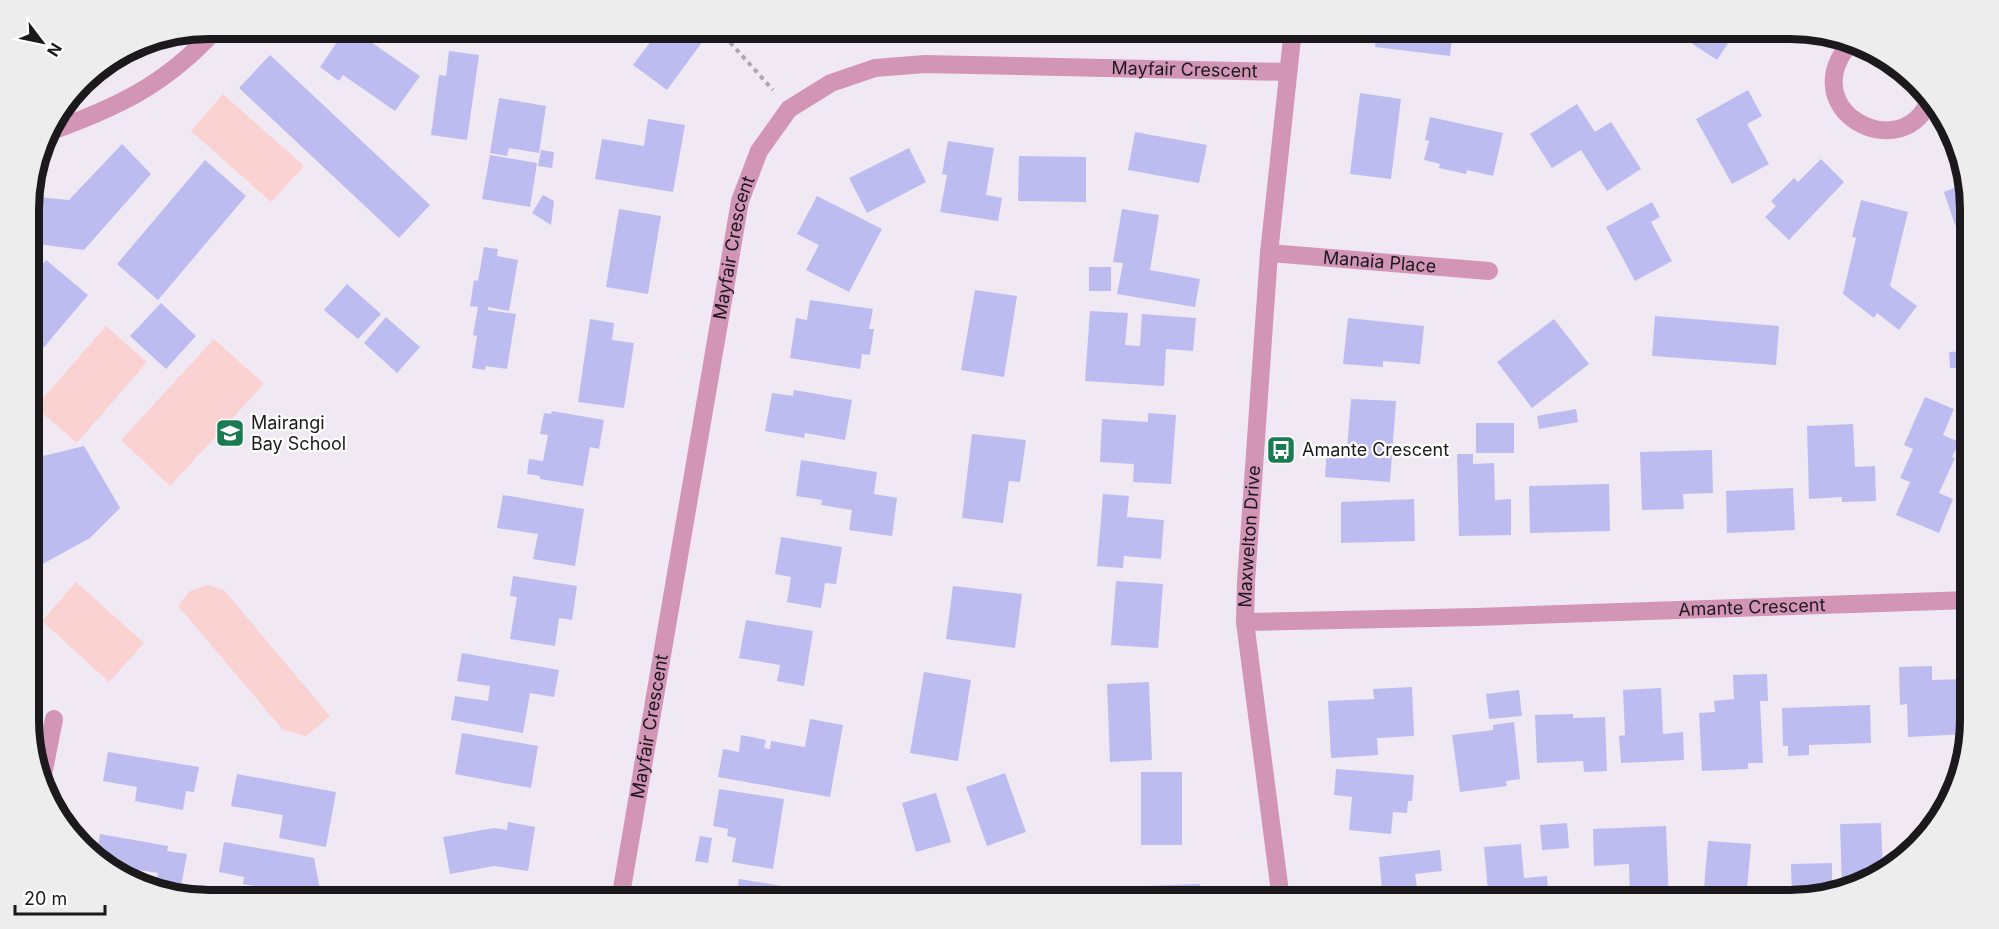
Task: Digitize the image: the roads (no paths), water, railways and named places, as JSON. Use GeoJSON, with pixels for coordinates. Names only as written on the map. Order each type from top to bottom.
{"type":"FeatureCollection","features":[{"type":"Feature","properties":{"kind":"street"},"geometry":{"type":"LineString","coordinates":[[61,128],[94,116],[146,90],[197,50],[206,39]]}},
{"type":"Feature","properties":{"kind":"street","name":"Maxwelton Drive"},"geometry":{"type":"LineString","coordinates":[[1280,890],[1245,622],[1269,253],[1292,39]]}},
{"type":"Feature","properties":{"kind":"street"},"geometry":{"type":"LineString","coordinates":[[1845,48],[1834,70],[1833,87],[1842,109],[1860,125],[1875,130],[1890,130],[1906,126],[1918,117],[1926,107]]}},
{"type":"Feature","properties":{"kind":"street","name":"Mayfair Crescent"},"geometry":{"type":"LineString","coordinates":[[622,890],[740,201],[759,150],[789,109],[831,83],[875,68],[895,66],[926,64],[1288,72]]}},
{"type":"Feature","properties":{"kind":"street","name":"Manaia Place"},"geometry":{"type":"LineString","coordinates":[[1269,253],[1489,271]]}},
{"type":"Feature","properties":{"kind":"street","name":"Amante Crescent"},"geometry":{"type":"LineString","coordinates":[[1245,622],[1476,617],[1960,600]]}},
{"type":"Feature","properties":{"kind":"street"},"geometry":{"type":"LineString","coordinates":[[45,764],[54,719]]}},
{"type":"Feature","properties":{"kind":"place","name":"Mairangi Bay School"},"geometry":{"type":"Point","coordinates":[230,433]}},
{"type":"Feature","properties":{"kind":"place","name":"Amante Crescent"},"geometry":{"type":"Point","coordinates":[1281,450]}}]}
